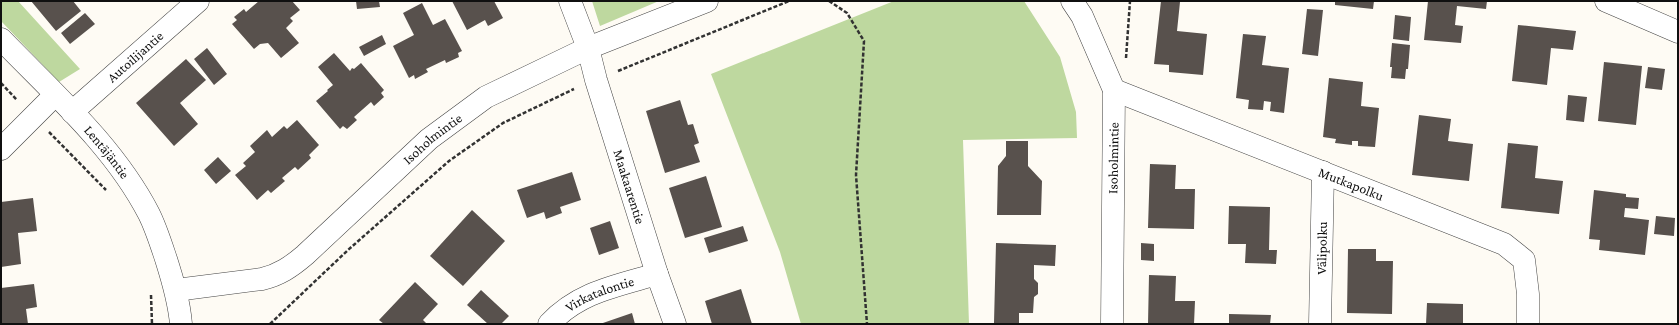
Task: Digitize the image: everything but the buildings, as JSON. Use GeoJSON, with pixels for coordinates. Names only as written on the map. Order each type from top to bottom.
{"type":"FeatureCollection","features":[{"type":"Feature","properties":{"kind":"street","name":"Autoilijantie"},"geometry":{"type":"LineString","coordinates":[[72,112],[198,1]]}},
{"type":"Feature","properties":{"kind":"street"},"geometry":{"type":"LineString","coordinates":[[570,1],[588,48]]}},
{"type":"Feature","properties":{"kind":"street","name":"Isoholmintie"},"geometry":{"type":"LineString","coordinates":[[176,290],[262,279],[287,270],[429,139],[486,97],[588,48],[707,1]]}},
{"type":"Feature","properties":{"kind":"street","name":"Isoholmintie"},"geometry":{"type":"LineString","coordinates":[[1072,1],[1082,16],[1114,90],[1112,324]]}},
{"type":"Feature","properties":{"kind":"street"},"geometry":{"type":"LineString","coordinates":[[1606,1],[1678,32]]}},
{"type":"Feature","properties":{"kind":"street","name":"Lentäjäntie"},"geometry":{"type":"LineString","coordinates":[[1,39],[101,144],[135,190],[155,229],[176,290],[181,324]]}},
{"type":"Feature","properties":{"kind":"street","name":"Maakaarentie"},"geometry":{"type":"LineString","coordinates":[[588,48],[596,80],[657,274],[675,324]]}},
{"type":"Feature","properties":{"kind":"street","name":"Mutkapolku"},"geometry":{"type":"LineString","coordinates":[[1114,90],[1504,244],[1524,260],[1528,294],[1528,324]]}},
{"type":"Feature","properties":{"kind":"street"},"geometry":{"type":"LineString","coordinates":[[1,149],[55,95]]}},
{"type":"Feature","properties":{"kind":"street","name":"Välipolku"},"geometry":{"type":"LineString","coordinates":[[1320,324],[1323,172]]}},
{"type":"Feature","properties":{"kind":"street","name":"Virkatalontie"},"geometry":{"type":"LineString","coordinates":[[549,324],[569,305],[596,292],[657,274]]}},
{"type":"Feature","properties":{"kind":"path"},"geometry":{"type":"LineString","coordinates":[[270,324],[348,250],[449,161],[503,123],[553,98],[789,1]]}},
{"type":"Feature","properties":{"kind":"path"},"geometry":{"type":"LineString","coordinates":[[829,1],[847,13],[864,41],[856,175],[867,324]]}},
{"type":"Feature","properties":{"kind":"path"},"geometry":{"type":"LineString","coordinates":[[1114,90],[1124,76],[1130,1]]}},
{"type":"Feature","properties":{"kind":"path"},"geometry":{"type":"LineString","coordinates":[[1,83],[108,193]]}},
{"type":"Feature","properties":{"kind":"path"},"geometry":{"type":"LineString","coordinates":[[151,292],[152,324]]}},
{"type":"Feature","properties":{"kind":"green space"},"geometry":{"type":"Polygon","coordinates":[[[1,1],[18,1],[80,69],[59,82],[1,21],[1,1]]]}},
{"type":"Feature","properties":{"kind":"green space"},"geometry":{"type":"Polygon","coordinates":[[[592,1],[659,1],[600,26],[592,1]]]}},
{"type":"Feature","properties":{"kind":"green space"},"geometry":{"type":"Polygon","coordinates":[[[894,1],[1024,1],[1060,57],[1076,112],[1077,138],[963,140],[969,324],[801,324],[780,252],[711,74],[894,1]]]}}]}
